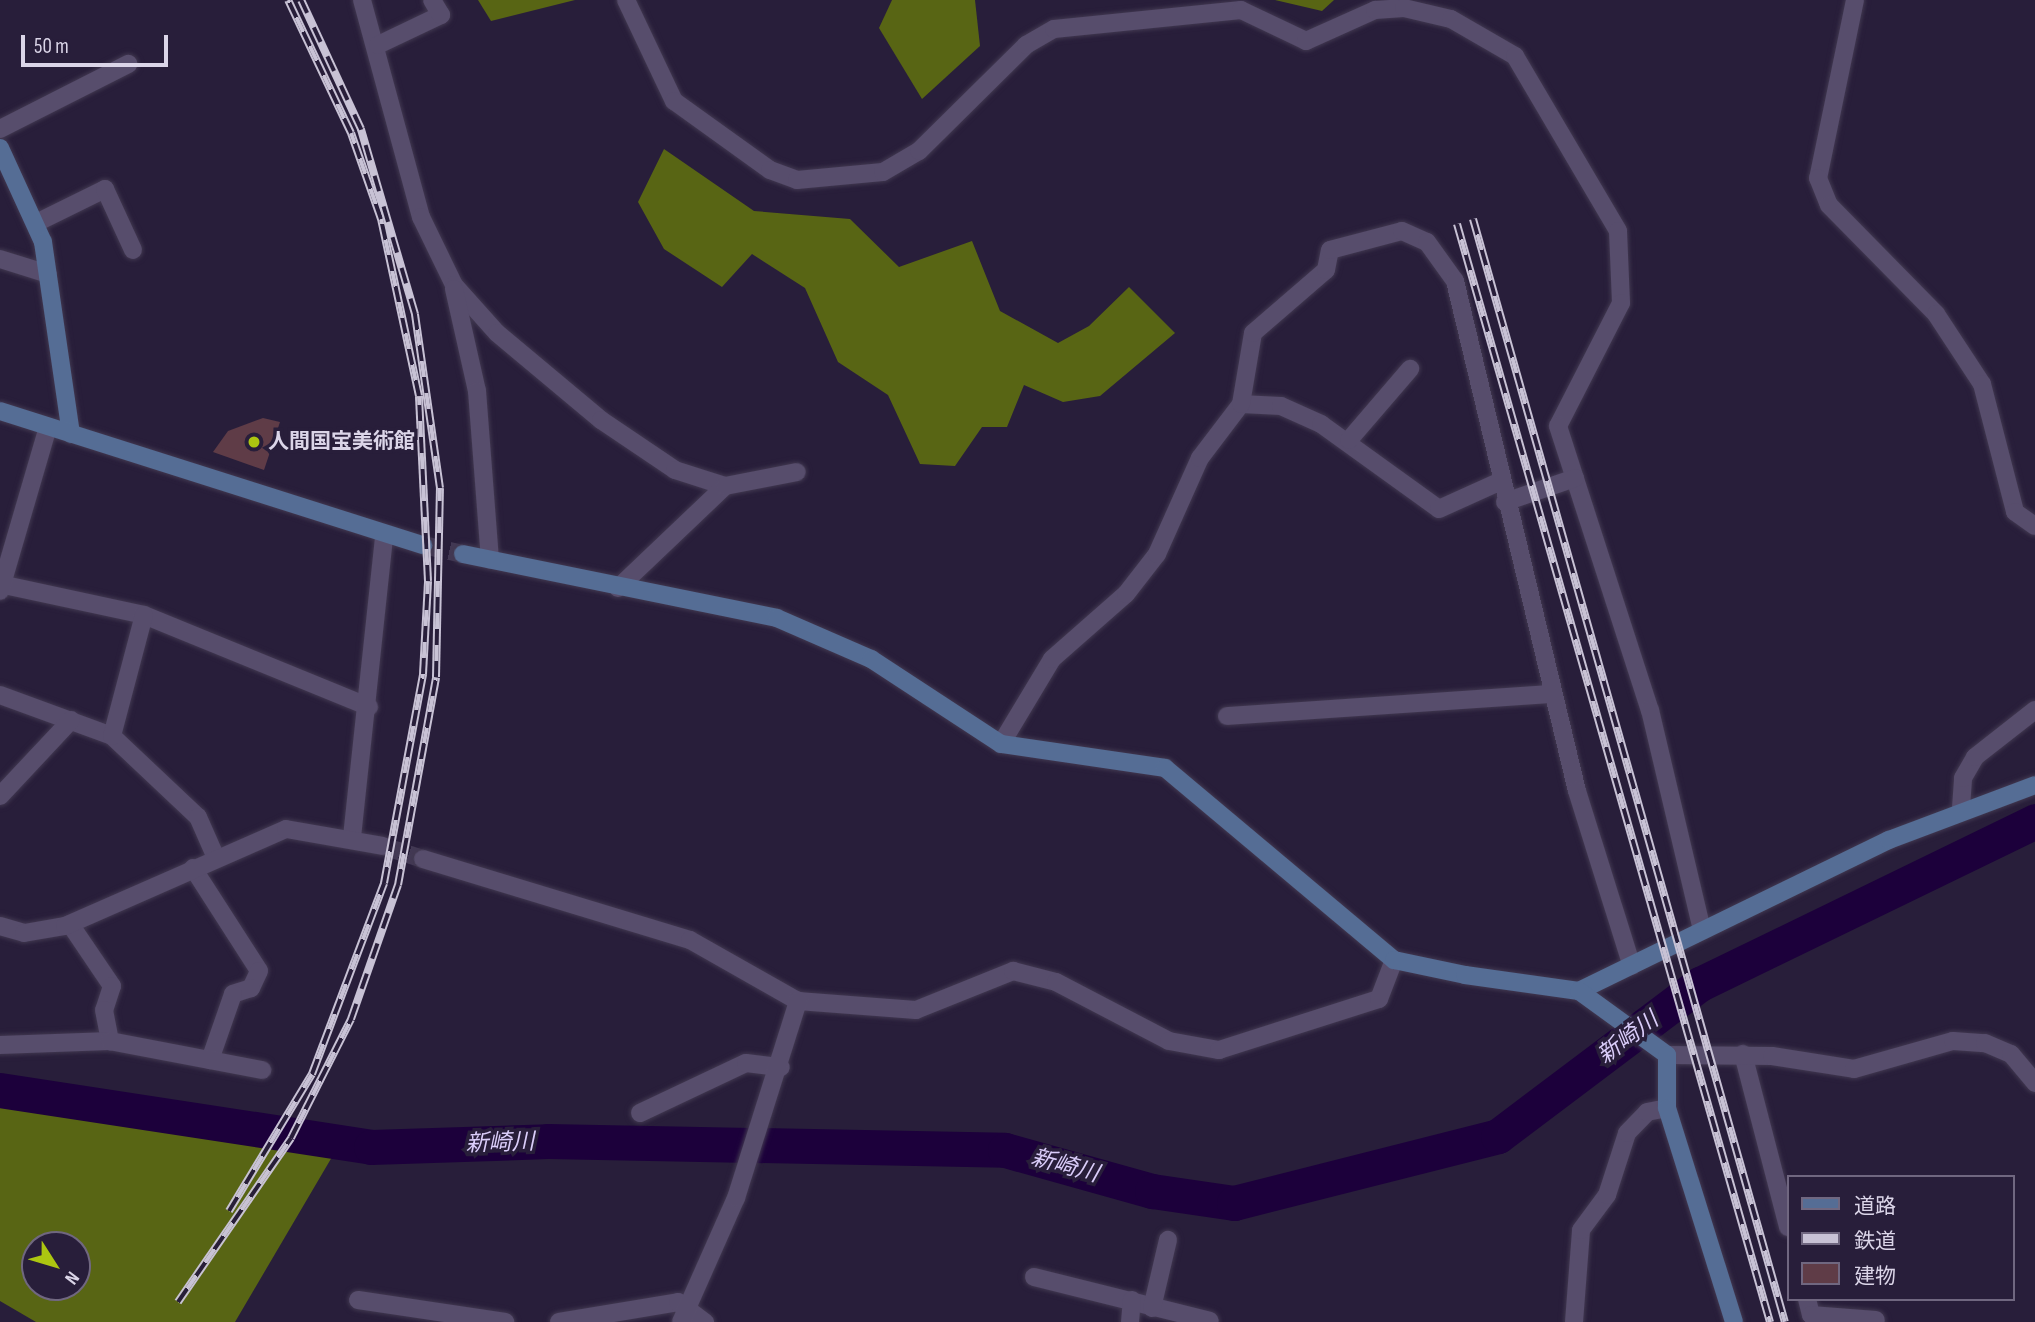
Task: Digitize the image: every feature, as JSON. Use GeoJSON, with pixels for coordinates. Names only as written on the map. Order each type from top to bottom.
{"type":"FeatureCollection","features":[{"type":"Feature","properties":{"kind":"street"},"geometry":{"type":"LineString","coordinates":[[362,0],[378,45],[421,217],[454,285],[477,391],[490,559]]}},
{"type":"Feature","properties":{"kind":"street"},"geometry":{"type":"LineString","coordinates":[[378,45],[441,15],[432,0]]}},
{"type":"Feature","properties":{"kind":"street"},"geometry":{"type":"LineString","coordinates":[[626,0],[674,101],[769,170],[797,180],[883,172],[919,151],[1027,45],[1054,29],[1241,10],[1306,41],[1375,10],[1404,8],[1451,19],[1515,55],[1531,74],[1618,231],[1621,303],[1602,349],[1560,412],[1558,426],[1650,710],[1702,930]]}},
{"type":"Feature","properties":{"kind":"street"},"geometry":{"type":"LineString","coordinates":[[1856,0],[1818,178],[1829,205],[1936,314],[1982,384],[2015,512],[2035,526]]}},
{"type":"Feature","properties":{"kind":"street"},"geometry":{"type":"LineString","coordinates":[[0,129],[128,64]]}},
{"type":"Feature","properties":{"kind":"street"},"geometry":{"type":"LineString","coordinates":[[0,148],[36,223],[48,274],[71,434]]}},
{"type":"Feature","properties":{"kind":"street"},"geometry":{"type":"LineString","coordinates":[[36,223],[105,189],[133,250]]}},
{"type":"Feature","properties":{"kind":"street"},"geometry":{"type":"LineString","coordinates":[[1001,744],[1052,659],[1126,594],[1157,554],[1200,458],[1241,404],[1253,333],[1326,270],[1330,250],[1402,231],[1427,242],[1455,281],[1552,694],[1632,967]]}},
{"type":"Feature","properties":{"kind":"street"},"geometry":{"type":"LineString","coordinates":[[0,259],[48,274]]}},
{"type":"Feature","properties":{"kind":"street"},"geometry":{"type":"LineString","coordinates":[[454,285],[498,333],[631,443],[675,470],[725,485],[797,472]]}},
{"type":"Feature","properties":{"kind":"street"},"geometry":{"type":"LineString","coordinates":[[1349,440],[1410,369]]}},
{"type":"Feature","properties":{"kind":"street"},"geometry":{"type":"LineString","coordinates":[[1241,404],[1281,406],[1349,440],[1439,509],[1502,481]]}},
{"type":"Feature","properties":{"kind":"street"},"geometry":{"type":"LineString","coordinates":[[0,411],[384,537],[424,545]]}},
{"type":"Feature","properties":{"kind":"street"},"geometry":{"type":"LineString","coordinates":[[48,426],[1,586],[144,615],[369,707]]}},
{"type":"Feature","properties":{"kind":"street"},"geometry":{"type":"LineString","coordinates":[[1505,502],[1575,478]]}},
{"type":"Feature","properties":{"kind":"street"},"geometry":{"type":"LineString","coordinates":[[618,588],[725,485]]}},
{"type":"Feature","properties":{"kind":"street"},"geometry":{"type":"LineString","coordinates":[[352,837],[369,707],[384,537]]}},
{"type":"Feature","properties":{"kind":"street"},"geometry":{"type":"LineString","coordinates":[[463,554],[618,588],[777,618],[871,659],[1001,744],[1165,768],[1394,960],[1579,991],[1661,1051],[1744,1054],[1854,1069],[1953,1041],[1985,1043],[2011,1054],[2035,1083]]}},
{"type":"Feature","properties":{"kind":"street"},"geometry":{"type":"LineString","coordinates":[[112,736],[144,615]]}},
{"type":"Feature","properties":{"kind":"street"},"geometry":{"type":"LineString","coordinates":[[1227,716],[1552,694]]}},
{"type":"Feature","properties":{"kind":"street"},"geometry":{"type":"LineString","coordinates":[[0,695],[112,736],[198,817],[216,858]]}},
{"type":"Feature","properties":{"kind":"street"},"geometry":{"type":"LineString","coordinates":[[1961,807],[1964,778],[1975,757],[2035,710]]}},
{"type":"Feature","properties":{"kind":"street"},"geometry":{"type":"LineString","coordinates":[[0,796],[71,720]]}},
{"type":"Feature","properties":{"kind":"street"},"geometry":{"type":"LineString","coordinates":[[1579,991],[1961,807],[2035,785]]}},
{"type":"Feature","properties":{"kind":"street"},"geometry":{"type":"LineString","coordinates":[[0,926],[24,933],[70,924],[286,829],[352,837],[383,846]]}},
{"type":"Feature","properties":{"kind":"street"},"geometry":{"type":"LineString","coordinates":[[423,859],[690,940],[798,1001],[916,1010],[1013,971],[1056,982],[1169,1041],[1219,1050],[1379,999],[1394,960]]}},
{"type":"Feature","properties":{"kind":"street"},"geometry":{"type":"LineString","coordinates":[[193,868],[260,971],[251,988],[233,994],[210,1060]]}},
{"type":"Feature","properties":{"kind":"street"},"geometry":{"type":"LineString","coordinates":[[70,924],[112,986],[104,1010],[110,1041]]}},
{"type":"Feature","properties":{"kind":"street"},"geometry":{"type":"LineString","coordinates":[[692,1319],[781,1067],[798,1001]]}},
{"type":"Feature","properties":{"kind":"street"},"geometry":{"type":"LineString","coordinates":[[0,1045],[110,1041],[262,1070]]}},
{"type":"Feature","properties":{"kind":"street"},"geometry":{"type":"LineString","coordinates":[[1661,1051],[1667,1108],[1734,1322]]}},
{"type":"Feature","properties":{"kind":"street"},"geometry":{"type":"LineString","coordinates":[[1744,1054],[1786,1219]]}},
{"type":"Feature","properties":{"kind":"street"},"geometry":{"type":"LineString","coordinates":[[639,1113],[746,1063],[781,1067]]}},
{"type":"Feature","properties":{"kind":"street"},"geometry":{"type":"LineString","coordinates":[[1574,1322],[1581,1230],[1607,1195],[1626,1133],[1647,1112],[1667,1108]]}},
{"type":"Feature","properties":{"kind":"street"},"geometry":{"type":"LineString","coordinates":[[1152,1308],[1168,1240]]}},
{"type":"Feature","properties":{"kind":"street"},"geometry":{"type":"LineString","coordinates":[[1034,1277],[1210,1321]]}},
{"type":"Feature","properties":{"kind":"street"},"geometry":{"type":"LineString","coordinates":[[358,1300],[505,1322]]}},
{"type":"Feature","properties":{"kind":"street"},"geometry":{"type":"LineString","coordinates":[[1130,1322],[1132,1300]]}},
{"type":"Feature","properties":{"kind":"street"},"geometry":{"type":"LineString","coordinates":[[1808,1301],[1811,1315],[1876,1320]]}},
{"type":"Feature","properties":{"kind":"street"},"geometry":{"type":"LineString","coordinates":[[559,1322],[678,1302],[692,1319]]}},
{"type":"Feature","properties":{"kind":"green space"},"geometry":{"type":"Polygon","coordinates":[[[478,0],[575,0],[491,21],[478,0]]]}},
{"type":"Feature","properties":{"kind":"green space"},"geometry":{"type":"Polygon","coordinates":[[[892,0],[975,0],[980,46],[922,99],[879,28],[892,0]]]}},
{"type":"Feature","properties":{"kind":"green space"},"geometry":{"type":"Polygon","coordinates":[[[1275,0],[1334,0],[1322,11],[1275,0]]]}},
{"type":"Feature","properties":{"kind":"green space"},"geometry":{"type":"Polygon","coordinates":[[[664,149],[754,211],[850,219],[899,267],[972,241],[1000,311],[1058,343],[1089,326],[1129,287],[1175,333],[1100,396],[1063,402],[1024,385],[1007,427],[982,427],[955,466],[920,464],[888,395],[838,362],[805,288],[752,254],[722,287],[664,249],[638,202],[664,149]]]}},
{"type":"Feature","properties":{"kind":"green space"},"geometry":{"type":"Polygon","coordinates":[[[0,1102],[332,1157],[235,1322],[36,1322],[0,1301],[0,1102]]]}},
{"type":"Feature","properties":{"kind":"building"},"geometry":{"type":"Polygon","coordinates":[[[263,418],[280,422],[264,470],[213,452],[228,431],[263,418]]]}},
{"type":"Feature","properties":{"kind":"waterway","name":"新崎川"},"geometry":{"type":"LineString","coordinates":[[0,1090],[371,1147],[548,1141],[1005,1150],[1152,1191],[1234,1203],[1498,1136],[1700,984],[2035,821]]}},
{"type":"Feature","properties":{"kind":"tunnel"},"geometry":{"type":"LineString","coordinates":[[423,545],[463,554]]}},
{"type":"Feature","properties":{"kind":"tunnel"},"geometry":{"type":"LineString","coordinates":[[383,846],[423,859]]}},
{"type":"Feature","properties":{"kind":"railway"},"geometry":{"type":"LineString","coordinates":[[229,1211],[312,1074],[384,883],[423,674],[428,581],[419,396],[381,219],[351,133],[288,0]]}},
{"type":"Feature","properties":{"kind":"railway"},"geometry":{"type":"LineString","coordinates":[[178,1302],[291,1138],[351,1019],[398,885],[436,677],[440,488],[415,314],[361,129],[301,0]]}},
{"type":"Feature","properties":{"kind":"railway"},"geometry":{"type":"LineString","coordinates":[[1473,219],[1785,1322]]}},
{"type":"Feature","properties":{"kind":"railway"},"geometry":{"type":"LineString","coordinates":[[1457,224],[1770,1322]]}},
{"type":"Feature","properties":{"kind":"place","name":"人間国宝美術館"},"geometry":{"type":"Point","coordinates":[254,442]}}]}
